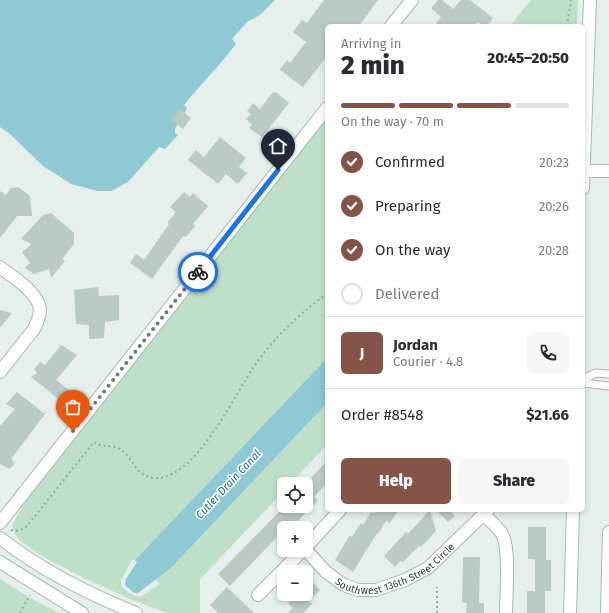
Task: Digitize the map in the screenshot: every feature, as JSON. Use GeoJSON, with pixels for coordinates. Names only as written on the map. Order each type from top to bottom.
{"type":"FeatureCollection","features":[{"type":"Feature","properties":{"kind":"street"},"geometry":{"type":"LineString","coordinates":[[393,24],[412,0]]}},
{"type":"Feature","properties":{"kind":"street"},"geometry":{"type":"LineString","coordinates":[[585,121],[590,0]]}},
{"type":"Feature","properties":{"kind":"street"},"geometry":{"type":"LineString","coordinates":[[0,523],[325,111]]}},
{"type":"Feature","properties":{"kind":"street"},"geometry":{"type":"LineString","coordinates":[[585,170],[609,171]]}},
{"type":"Feature","properties":{"kind":"street"},"geometry":{"type":"LineString","coordinates":[[0,267],[26,288],[39,305],[39,315],[34,330],[0,372]]}},
{"type":"Feature","properties":{"kind":"street"},"geometry":{"type":"LineString","coordinates":[[313,540],[338,512]]}},
{"type":"Feature","properties":{"kind":"street"},"geometry":{"type":"LineString","coordinates":[[570,613],[573,512]]}},
{"type":"Feature","properties":{"kind":"street","name":"Southwest 136th Street Circle"},"geometry":{"type":"LineString","coordinates":[[312,557],[326,572],[344,585],[358,590],[376,590],[423,572],[486,513],[501,532],[505,543],[507,559],[506,613]]}},
{"type":"Feature","properties":{"kind":"street"},"geometry":{"type":"LineString","coordinates":[[607,613],[609,532]]}},
{"type":"Feature","properties":{"kind":"street"},"geometry":{"type":"LineString","coordinates":[[0,538],[20,553],[65,580],[136,613]]}},
{"type":"Feature","properties":{"kind":"street"},"geometry":{"type":"LineString","coordinates":[[258,595],[297,557]]}},
{"type":"Feature","properties":{"kind":"street"},"geometry":{"type":"LineString","coordinates":[[0,562],[82,613]]}},
{"type":"Feature","properties":{"kind":"lane"},"geometry":{"type":"LineString","coordinates":[[585,378],[596,373],[609,374]]}},
{"type":"Feature","properties":{"kind":"lane"},"geometry":{"type":"LineString","coordinates":[[585,383],[609,386]]}},
{"type":"Feature","properties":{"kind":"path"},"geometry":{"type":"LineString","coordinates":[[567,24],[570,0]]}},
{"type":"Feature","properties":{"kind":"path"},"geometry":{"type":"LineString","coordinates":[[11,530],[22,530],[27,526],[94,442],[121,449],[139,471],[147,476],[156,478],[164,477],[176,471],[187,462],[213,434],[258,361],[277,338],[325,295]]}},
{"type":"Feature","properties":{"kind":"path"},"geometry":{"type":"LineString","coordinates":[[20,613],[36,585]]}},
{"type":"Feature","properties":{"kind":"path"},"geometry":{"type":"LineString","coordinates":[[437,587],[437,613]]}},
{"type":"Feature","properties":{"kind":"green space"},"geometry":{"type":"Polygon","coordinates":[[[531,0],[578,0],[577,24],[512,24],[531,0]]]}},
{"type":"Feature","properties":{"kind":"green space"},"geometry":{"type":"Polygon","coordinates":[[[325,121],[325,360],[135,560],[132,560],[121,580],[121,586],[132,595],[136,596],[144,595],[159,584],[156,579],[171,568],[325,405],[325,447],[297,477],[277,477],[277,498],[200,579],[200,613],[167,613],[130,599],[84,578],[47,559],[20,541],[15,534],[12,525],[27,499],[325,121]]]}},
{"type":"Feature","properties":{"kind":"green space"},"geometry":{"type":"Polygon","coordinates":[[[0,579],[32,599],[59,613],[0,613],[0,579]]]}},
{"type":"Feature","properties":{"kind":"water"},"geometry":{"type":"Polygon","coordinates":[[[0,0],[275,0],[261,14],[248,21],[232,39],[236,44],[184,105],[187,108],[175,129],[175,133],[178,135],[165,149],[159,147],[128,182],[111,191],[98,191],[71,184],[43,166],[10,134],[0,127],[0,0]]]}},
{"type":"Feature","properties":{"kind":"water","name":"Cutler Drain Canal"},"geometry":{"type":"Polygon","coordinates":[[[325,360],[325,405],[171,568],[138,593],[134,593],[125,585],[126,579],[137,562],[135,560],[325,360]]]}},
{"type":"Feature","properties":{"kind":"building"},"geometry":{"type":"Polygon","coordinates":[[[324,0],[378,0],[360,24],[325,24],[325,59],[303,87],[280,70],[287,60],[290,63],[306,42],[293,32],[302,20],[307,23],[324,0]]]}},
{"type":"Feature","properties":{"kind":"building"},"geometry":{"type":"Polygon","coordinates":[[[438,0],[442,0],[453,9],[461,0],[470,0],[493,18],[488,24],[480,24],[478,22],[476,24],[436,24],[441,17],[431,8],[438,0]]]}},
{"type":"Feature","properties":{"kind":"building"},"geometry":{"type":"Polygon","coordinates":[[[273,92],[277,93],[289,103],[262,137],[249,128],[252,125],[246,119],[251,114],[247,111],[253,103],[260,109],[273,92]]]}},
{"type":"Feature","properties":{"kind":"building"},"geometry":{"type":"Polygon","coordinates":[[[180,109],[191,118],[183,129],[172,120],[180,109]]]}},
{"type":"Feature","properties":{"kind":"building"},"geometry":{"type":"Polygon","coordinates":[[[220,137],[246,158],[239,167],[247,173],[238,184],[226,174],[218,184],[188,160],[196,150],[204,157],[220,137]]]}},
{"type":"Feature","properties":{"kind":"building"},"geometry":{"type":"Polygon","coordinates":[[[18,187],[30,196],[32,216],[17,216],[0,238],[0,191],[6,195],[11,188],[18,187]]]}},
{"type":"Feature","properties":{"kind":"building"},"geometry":{"type":"Polygon","coordinates":[[[184,192],[190,197],[193,193],[208,206],[193,224],[195,226],[186,237],[183,236],[152,279],[130,263],[136,254],[144,260],[176,212],[170,207],[184,192]]]}},
{"type":"Feature","properties":{"kind":"building"},"geometry":{"type":"Polygon","coordinates":[[[51,213],[74,233],[74,244],[62,259],[65,261],[51,278],[49,269],[34,274],[25,268],[30,263],[22,252],[32,244],[21,239],[43,215],[51,213]]]}},
{"type":"Feature","properties":{"kind":"building"},"geometry":{"type":"Polygon","coordinates":[[[98,287],[99,296],[119,295],[119,320],[105,322],[104,338],[89,339],[89,325],[76,324],[74,290],[98,287]]]}},
{"type":"Feature","properties":{"kind":"building"},"geometry":{"type":"Polygon","coordinates":[[[0,310],[12,313],[0,328],[0,310]]]}},
{"type":"Feature","properties":{"kind":"building"},"geometry":{"type":"Polygon","coordinates":[[[61,345],[77,355],[56,380],[69,390],[61,401],[31,377],[37,373],[34,369],[40,362],[45,365],[61,345]]]}},
{"type":"Feature","properties":{"kind":"building"},"geometry":{"type":"Polygon","coordinates":[[[17,392],[45,414],[11,459],[15,463],[10,469],[0,464],[0,426],[15,409],[6,404],[17,392]]]}},
{"type":"Feature","properties":{"kind":"building"},"geometry":{"type":"Polygon","coordinates":[[[325,463],[325,485],[314,497],[318,500],[313,505],[313,477],[312,477],[325,463]]]}},
{"type":"Feature","properties":{"kind":"building"},"geometry":{"type":"Polygon","coordinates":[[[371,512],[374,514],[375,512],[397,512],[390,523],[386,521],[378,534],[377,533],[353,572],[335,560],[350,535],[352,537],[361,523],[363,525],[371,512]]]}},
{"type":"Feature","properties":{"kind":"building"},"geometry":{"type":"Polygon","coordinates":[[[428,512],[431,512],[436,531],[421,547],[419,546],[403,562],[400,561],[395,567],[384,556],[406,532],[408,534],[428,512]]]}},
{"type":"Feature","properties":{"kind":"building"},"geometry":{"type":"Polygon","coordinates":[[[438,512],[451,512],[455,516],[448,522],[438,512]]]}},
{"type":"Feature","properties":{"kind":"building"},"geometry":{"type":"Polygon","coordinates":[[[278,513],[306,513],[298,521],[277,521],[277,537],[230,586],[218,574],[278,513]]]}},
{"type":"Feature","properties":{"kind":"building"},"geometry":{"type":"Polygon","coordinates":[[[528,527],[546,527],[546,560],[551,560],[551,591],[545,591],[545,613],[527,613],[527,591],[535,591],[535,559],[528,559],[528,527]]]}},
{"type":"Feature","properties":{"kind":"building"},"geometry":{"type":"Polygon","coordinates":[[[463,557],[480,557],[479,603],[484,603],[484,613],[466,613],[467,603],[462,602],[463,557]]]}},
{"type":"Feature","properties":{"kind":"building"},"geometry":{"type":"Polygon","coordinates":[[[313,582],[320,590],[313,597],[313,582]]]}},
{"type":"Feature","properties":{"kind":"building"},"geometry":{"type":"Polygon","coordinates":[[[227,587],[254,613],[218,613],[210,605],[227,587]]]}},
{"type":"Feature","properties":{"kind":"building"},"geometry":{"type":"Polygon","coordinates":[[[290,601],[309,601],[312,604],[303,613],[288,613],[293,608],[288,603],[290,601]]]}},
{"type":"Feature","properties":{"kind":"way so far"},"geometry":{"type":"LineString","coordinates":[[73,431],[198,272]]}},
{"type":"Feature","properties":{"kind":"route"},"geometry":{"type":"LineString","coordinates":[[198,272],[278,170]]}}]}
